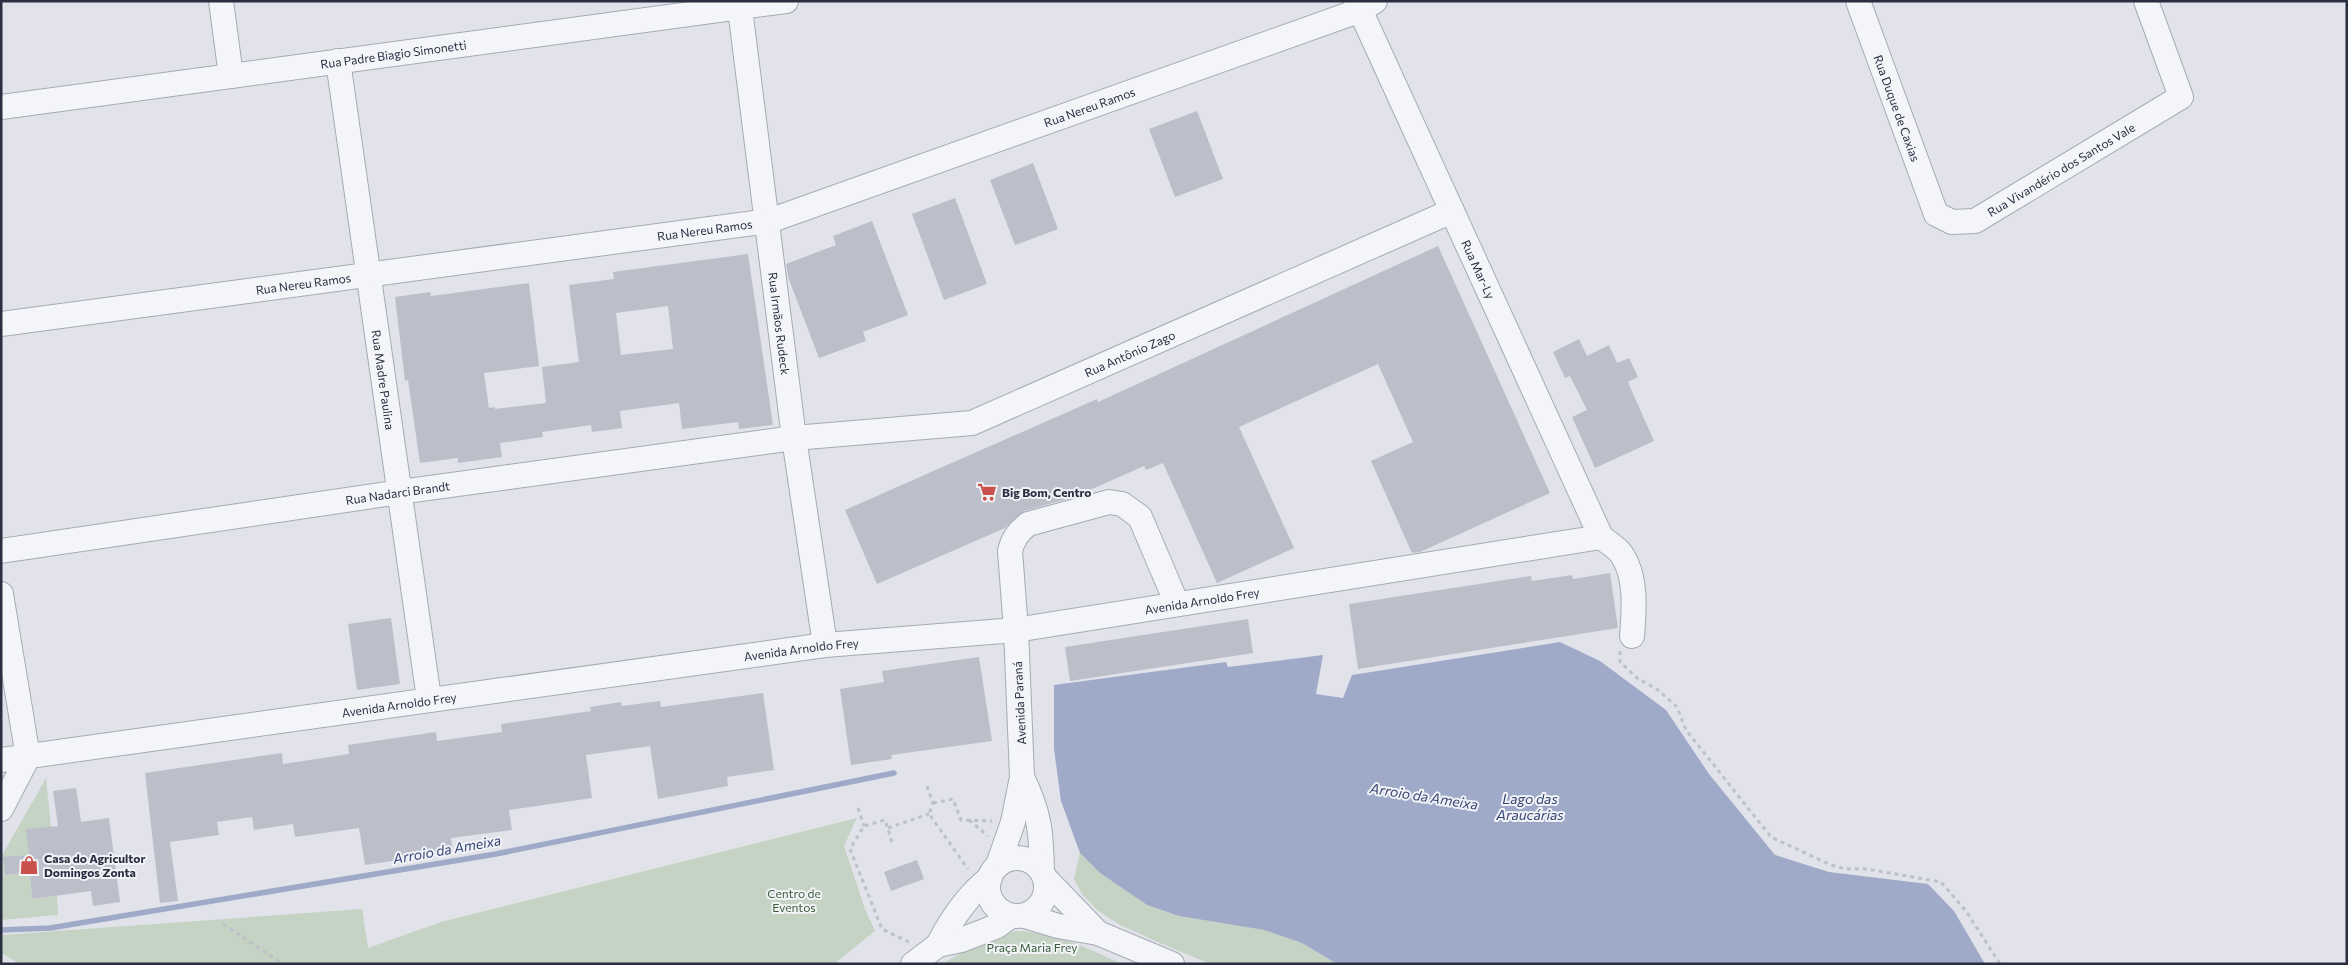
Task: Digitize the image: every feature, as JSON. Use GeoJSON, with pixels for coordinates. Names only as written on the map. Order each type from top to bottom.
{"type":"FeatureCollection","features":[{"type":"Feature","properties":{"kind":"street"},"geometry":{"type":"LineString","coordinates":[[222,1],[231,76]]}},
{"type":"Feature","properties":{"kind":"street","name":"Rua Padre Biagio Simonetti"},"geometry":{"type":"LineString","coordinates":[[1,107],[739,4],[786,1]]}},
{"type":"Feature","properties":{"kind":"street","name":"Rua Duque de Caxias"},"geometry":{"type":"LineString","coordinates":[[1858,1],[1936,214]]}},
{"type":"Feature","properties":{"kind":"street","name":"Rua Vivandério dos Santos Vale"},"geometry":{"type":"LineString","coordinates":[[1936,214],[1952,222],[1975,221],[2181,97],[2146,1]]}},
{"type":"Feature","properties":{"kind":"street","name":"Rua Irmãos Rudeck"},"geometry":{"type":"LineString","coordinates":[[739,4],[794,438],[825,645]]}},
{"type":"Feature","properties":{"kind":"street","name":"Rua Mar-Ly"},"geometry":{"type":"LineString","coordinates":[[1364,4],[1452,211],[1601,537]]}},
{"type":"Feature","properties":{"kind":"street","name":"Rua Nereu Ramos"},"geometry":{"type":"LineString","coordinates":[[1,324],[768,221],[1364,4]]}},
{"type":"Feature","properties":{"kind":"street","name":"Rua Madre Paulina"},"geometry":{"type":"LineString","coordinates":[[338,61],[429,699]]}},
{"type":"Feature","properties":{"kind":"street","name":"Rua Antônio Zago"},"geometry":{"type":"LineString","coordinates":[[794,438],[972,423],[1452,211]]}},
{"type":"Feature","properties":{"kind":"street","name":"Rua Nadarci Brandt"},"geometry":{"type":"LineString","coordinates":[[1,551],[400,492],[794,438]]}},
{"type":"Feature","properties":{"kind":"street","name":"Avenida Paraná"},"geometry":{"type":"LineString","coordinates":[[926,953],[989,876],[1013,822],[1022,777],[1016,630],[1010,551],[1013,540],[1020,530],[1028,524],[1109,502],[1122,504],[1140,517],[1176,604]]}},
{"type":"Feature","properties":{"kind":"street"},"geometry":{"type":"LineString","coordinates":[[1601,537],[1622,554],[1632,580],[1634,612],[1632,636]]}},
{"type":"Feature","properties":{"kind":"street","name":"Avenida Arnoldo Frey"},"geometry":{"type":"LineString","coordinates":[[1,760],[825,645],[1016,630],[1601,537]]}},
{"type":"Feature","properties":{"kind":"street"},"geometry":{"type":"LineString","coordinates":[[1,594],[28,757],[1,809]]}},
{"type":"Feature","properties":{"kind":"street","name":"Avenida Paraná"},"geometry":{"type":"LineString","coordinates":[[926,953],[997,926],[1037,908],[1042,902],[1046,894],[1040,826],[1033,799],[1022,777]]}},
{"type":"Feature","properties":{"kind":"street"},"geometry":{"type":"LineString","coordinates":[[989,876],[1013,858],[1029,860],[1098,933]]}},
{"type":"Feature","properties":{"kind":"street","name":"Avenida Paraná"},"geometry":{"type":"LineString","coordinates":[[989,876],[988,886],[992,902],[1001,912],[1018,916]]}},
{"type":"Feature","properties":{"kind":"street"},"geometry":{"type":"LineString","coordinates":[[1018,916],[1098,933],[1172,964]]}},
{"type":"Feature","properties":{"kind":"path"},"geometry":{"type":"LineString","coordinates":[[1632,636],[1620,646],[1620,662],[1637,678],[1658,690],[1677,707],[1686,730],[1771,837],[1831,865],[1867,869],[1941,882],[1966,912],[2000,964]]}},
{"type":"Feature","properties":{"kind":"path"},"geometry":{"type":"LineString","coordinates":[[927,786],[932,803],[928,814]]}},
{"type":"Feature","properties":{"kind":"path"},"geometry":{"type":"LineString","coordinates":[[932,803],[953,799],[960,820],[1013,822]]}},
{"type":"Feature","properties":{"kind":"path"},"geometry":{"type":"LineString","coordinates":[[858,808],[864,826]]}},
{"type":"Feature","properties":{"kind":"path"},"geometry":{"type":"LineString","coordinates":[[888,828],[928,814]]}},
{"type":"Feature","properties":{"kind":"path"},"geometry":{"type":"LineString","coordinates":[[928,814],[989,876]]}},
{"type":"Feature","properties":{"kind":"path"},"geometry":{"type":"LineString","coordinates":[[892,842],[885,820],[864,826],[850,849],[882,929],[926,953]]}},
{"type":"Feature","properties":{"kind":"path"},"geometry":{"type":"LineString","coordinates":[[223,924],[282,964]]}},
{"type":"Feature","properties":{"kind":"green space"},"geometry":{"type":"Polygon","coordinates":[[[46,778],[51,827],[27,829],[29,855],[3,858],[5,875],[30,873],[32,899],[57,896],[58,915],[1,920],[1,857],[46,778]]]}},
{"type":"Feature","properties":{"kind":"green space","name":"Centro de Eventos"},"geometry":{"type":"Polygon","coordinates":[[[857,818],[844,846],[865,909],[875,931],[834,964],[20,964],[1,953],[1,935],[362,909],[368,948],[441,922],[857,818]]]}},
{"type":"Feature","properties":{"kind":"green space"},"geometry":{"type":"Polygon","coordinates":[[[1080,853],[1100,873],[1147,905],[1179,916],[1264,930],[1302,943],[1337,964],[1210,964],[1160,943],[1120,925],[1097,910],[1082,894],[1074,879],[1080,853]]]}},
{"type":"Feature","properties":{"kind":"green space","name":"Praça Maria Frey"},"geometry":{"type":"Polygon","coordinates":[[[1015,931],[1043,934],[1070,941],[1121,964],[942,964],[971,947],[1015,931]]]}},
{"type":"Feature","properties":{"kind":"water","name":"Lago das Araucárias"},"geometry":{"type":"Polygon","coordinates":[[[1560,642],[1600,661],[1666,710],[1709,774],[1775,855],[1829,872],[1928,884],[1954,911],[1985,964],[1337,964],[1302,943],[1264,930],[1179,916],[1147,905],[1100,873],[1080,853],[1061,801],[1054,749],[1054,685],[1226,662],[1228,667],[1323,655],[1316,694],[1343,698],[1352,675],[1560,642]]]}},
{"type":"Feature","properties":{"kind":"building"},"geometry":{"type":"Polygon","coordinates":[[[1197,111],[1223,179],[1175,197],[1149,129],[1197,111]]]}},
{"type":"Feature","properties":{"kind":"building"},"geometry":{"type":"Polygon","coordinates":[[[1033,163],[1058,229],[1015,245],[990,180],[1033,163]]]}},
{"type":"Feature","properties":{"kind":"building"},"geometry":{"type":"Polygon","coordinates":[[[955,198],[987,284],[944,300],[912,214],[955,198]]]}},
{"type":"Feature","properties":{"kind":"building"},"geometry":{"type":"Polygon","coordinates":[[[872,221],[908,315],[863,332],[866,341],[819,358],[788,277],[786,264],[836,245],[833,236],[872,221]]]}},
{"type":"Feature","properties":{"kind":"building"},"geometry":{"type":"Polygon","coordinates":[[[1438,246],[1550,493],[1420,552],[1412,553],[1371,461],[1413,442],[1378,364],[1239,427],[1294,548],[1217,583],[1163,463],[1146,470],[1144,466],[1074,497],[1024,511],[1005,528],[877,584],[845,510],[1097,399],[1098,402],[1438,246]]]}},
{"type":"Feature","properties":{"kind":"building"},"geometry":{"type":"Polygon","coordinates":[[[748,254],[773,425],[739,429],[738,422],[682,429],[679,403],[620,411],[622,428],[592,432],[591,425],[542,432],[543,437],[500,443],[502,457],[458,463],[458,458],[420,463],[408,380],[405,381],[395,297],[430,292],[431,296],[529,283],[539,366],[484,373],[489,408],[495,407],[495,409],[546,403],[542,367],[579,362],[569,285],[614,279],[613,272],[748,254]],[[668,306],[616,313],[621,355],[673,349],[668,306]]]}},
{"type":"Feature","properties":{"kind":"building"},"geometry":{"type":"Polygon","coordinates":[[[1579,339],[1587,356],[1609,345],[1617,363],[1629,358],[1638,377],[1628,382],[1654,441],[1595,468],[1572,417],[1587,410],[1570,376],[1565,378],[1553,352],[1579,339]]]}},
{"type":"Feature","properties":{"kind":"building"},"geometry":{"type":"Polygon","coordinates":[[[1610,573],[1618,628],[1358,669],[1349,604],[1531,576],[1532,581],[1572,575],[1573,579],[1610,573]]]}},
{"type":"Feature","properties":{"kind":"building"},"geometry":{"type":"Polygon","coordinates":[[[391,618],[400,684],[357,690],[348,624],[391,618]]]}},
{"type":"Feature","properties":{"kind":"building"},"geometry":{"type":"Polygon","coordinates":[[[1248,619],[1253,653],[1070,681],[1065,647],[1248,619]]]}},
{"type":"Feature","properties":{"kind":"building"},"geometry":{"type":"Polygon","coordinates":[[[979,657],[992,741],[891,755],[892,759],[851,765],[840,689],[884,682],[882,671],[979,657]]]}},
{"type":"Feature","properties":{"kind":"building"},"geometry":{"type":"Polygon","coordinates":[[[763,693],[774,770],[727,777],[728,786],[658,799],[650,746],[586,755],[592,798],[509,810],[512,830],[451,838],[453,852],[365,865],[359,828],[295,837],[293,824],[254,830],[252,817],[217,822],[219,835],[170,842],[178,901],[160,903],[145,773],[282,753],[283,764],[349,754],[348,745],[436,732],[437,741],[502,732],[501,724],[591,711],[590,707],[621,702],[622,706],[660,701],[661,707],[763,693]]]}},
{"type":"Feature","properties":{"kind":"building"},"geometry":{"type":"Polygon","coordinates":[[[76,788],[81,822],[109,818],[120,902],[93,906],[91,891],[32,899],[30,873],[5,875],[3,857],[29,855],[26,829],[58,826],[53,791],[76,788]]]}},
{"type":"Feature","properties":{"kind":"building"},"geometry":{"type":"Polygon","coordinates":[[[917,860],[924,879],[891,891],[884,872],[917,860]]]}},
{"type":"Feature","properties":{"kind":"waterway","name":"Arroio da Ameixa"},"geometry":{"type":"LineString","coordinates":[[1,930],[50,928],[496,854],[894,773]]}},
{"type":"Feature","properties":{"kind":"place","name":"Big Bom, Centro"},"geometry":{"type":"Point","coordinates":[987,492]}},
{"type":"Feature","properties":{"kind":"place","name":"Casa do Agricultor Domingos Zonta"},"geometry":{"type":"Point","coordinates":[29,865]}}]}
